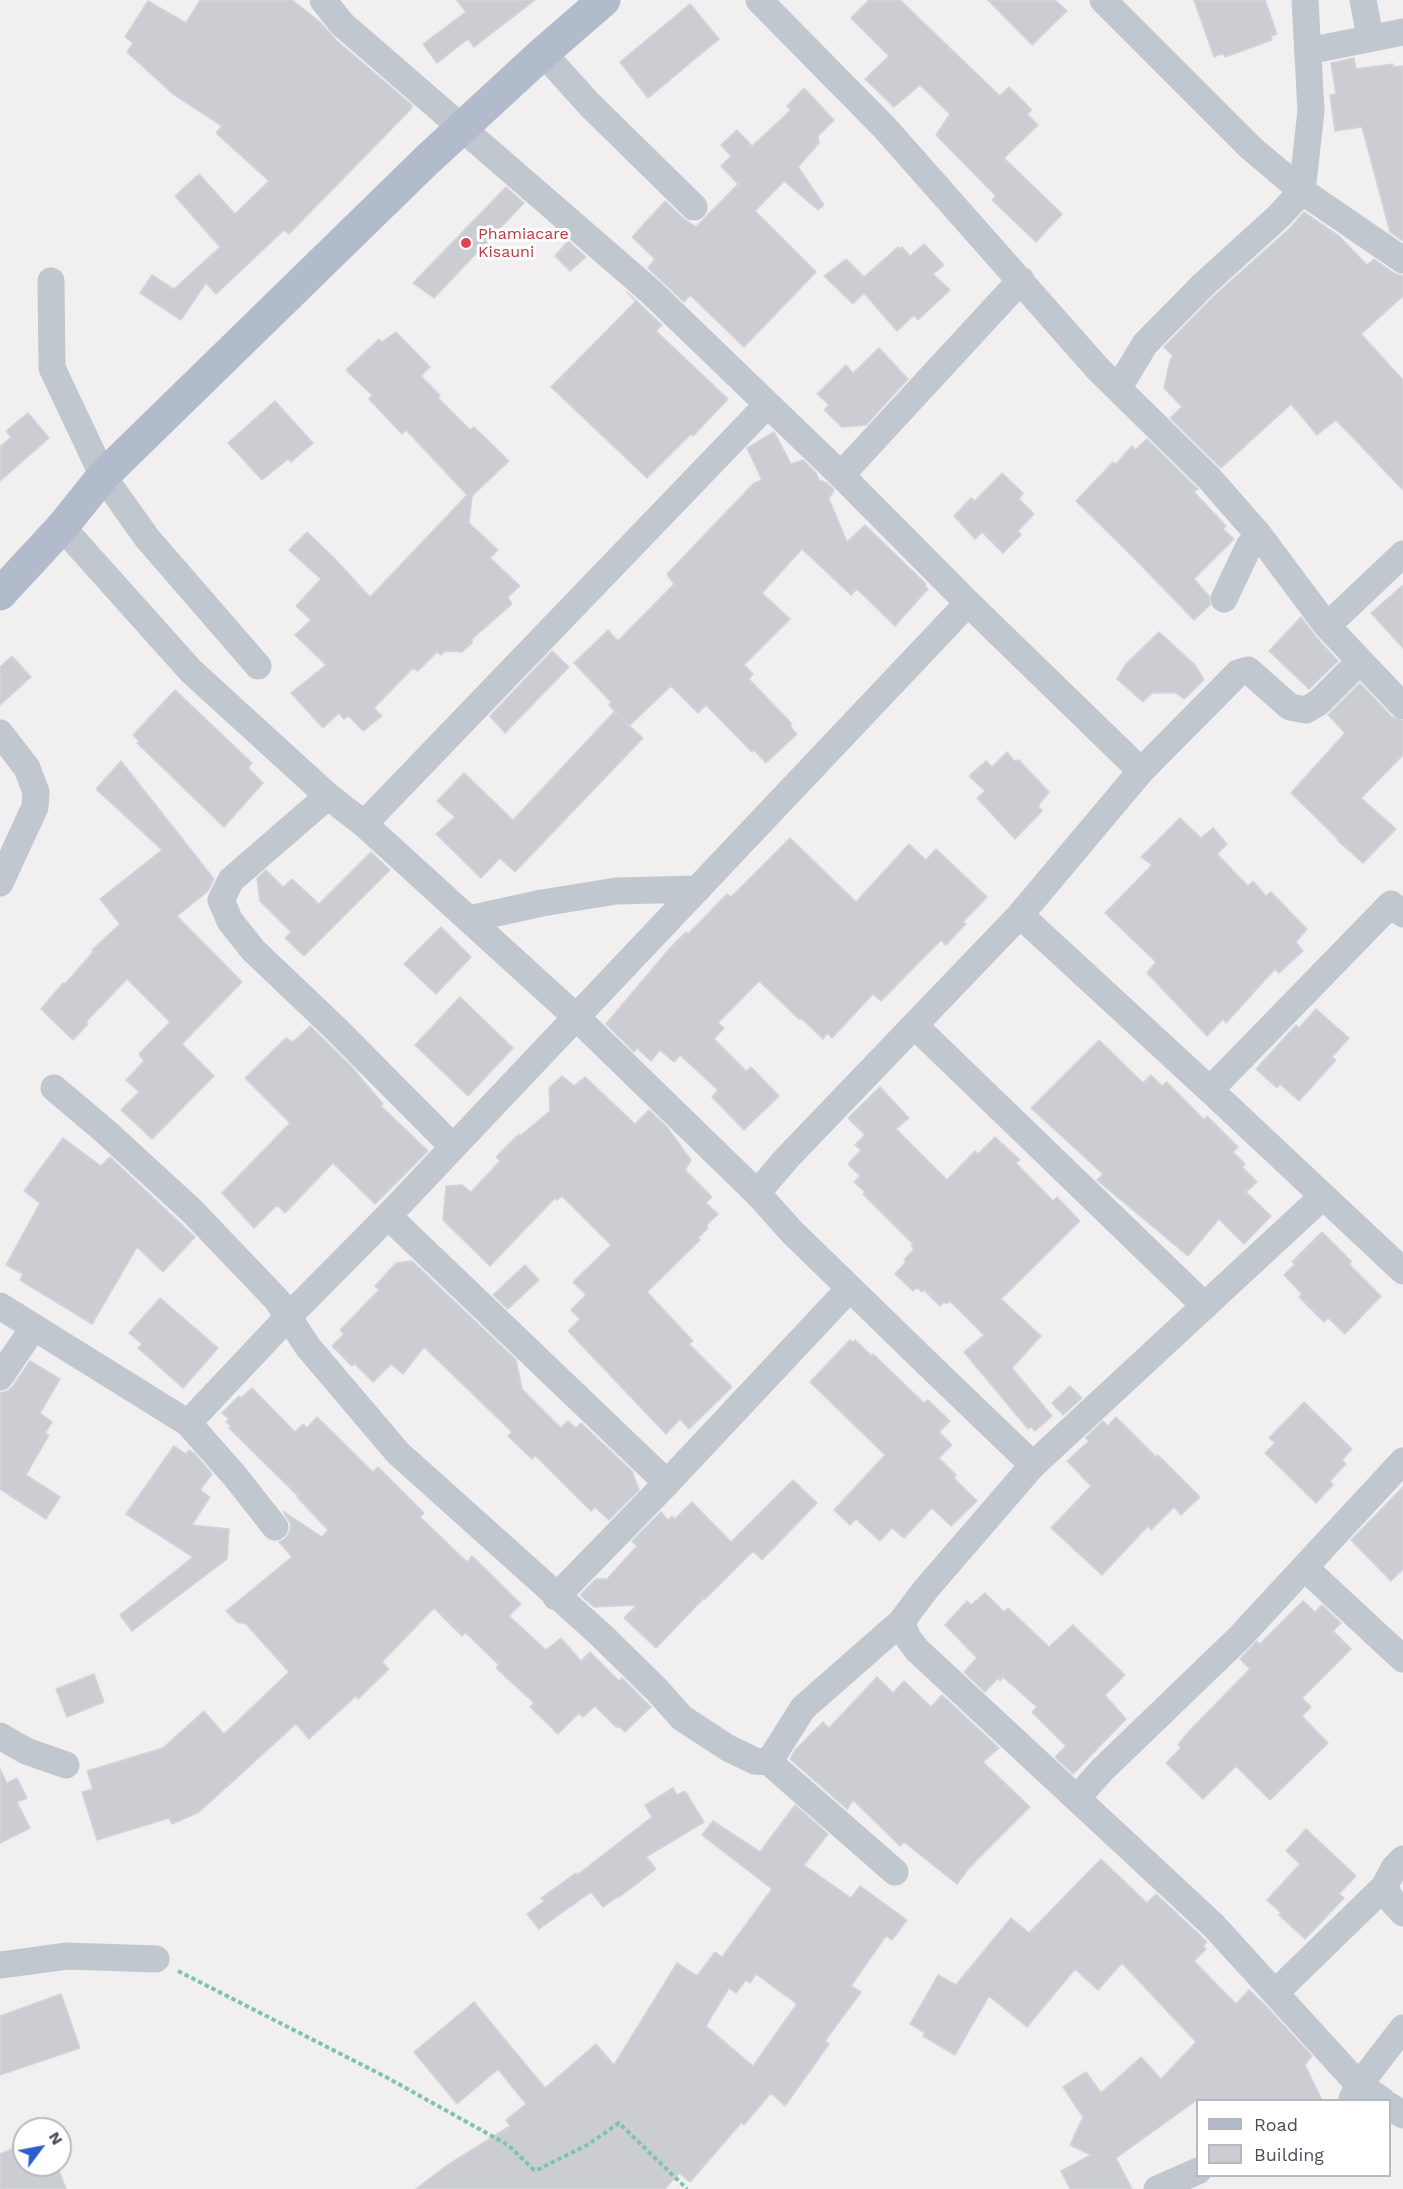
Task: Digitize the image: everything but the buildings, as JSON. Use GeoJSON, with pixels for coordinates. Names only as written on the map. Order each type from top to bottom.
{"type":"FeatureCollection","features":[{"type":"Feature","properties":{"kind":"main road"},"geometry":{"type":"LineString","coordinates":[[0,594],[62,527],[103,476],[463,128],[604,0]]}},
{"type":"Feature","properties":{"kind":"street"},"geometry":{"type":"LineString","coordinates":[[323,0],[342,24],[650,291],[841,475],[968,603],[1141,771]]}},
{"type":"Feature","properties":{"kind":"street"},"geometry":{"type":"LineString","coordinates":[[759,0],[885,128],[1098,369],[1119,387],[1209,478],[1259,535],[1327,626],[1403,706]]}},
{"type":"Feature","properties":{"kind":"street"},"geometry":{"type":"LineString","coordinates":[[1103,0],[1251,148],[1302,191],[1403,260]]}},
{"type":"Feature","properties":{"kind":"street"},"geometry":{"type":"LineString","coordinates":[[1119,387],[1145,344],[1203,285],[1279,216],[1302,191],[1311,111],[1305,0]]}},
{"type":"Feature","properties":{"kind":"street"},"geometry":{"type":"LineString","coordinates":[[1364,0],[1370,37]]}},
{"type":"Feature","properties":{"kind":"street"},"geometry":{"type":"LineString","coordinates":[[1308,51],[1403,32]]}},
{"type":"Feature","properties":{"kind":"street"},"geometry":{"type":"LineString","coordinates":[[543,53],[590,105],[694,207]]}},
{"type":"Feature","properties":{"kind":"street"},"geometry":{"type":"LineString","coordinates":[[841,475],[1021,280]]}},
{"type":"Feature","properties":{"kind":"street"},"geometry":{"type":"LineString","coordinates":[[51,281],[52,369],[103,476],[147,538],[258,666]]}},
{"type":"Feature","properties":{"kind":"street"},"geometry":{"type":"LineString","coordinates":[[363,824],[767,405]]}},
{"type":"Feature","properties":{"kind":"street"},"geometry":{"type":"LineString","coordinates":[[62,527],[191,671],[576,1017],[757,1193],[792,1232],[849,1288],[1033,1465]]}},
{"type":"Feature","properties":{"kind":"street"},"geometry":{"type":"LineString","coordinates":[[1224,599],[1249,546],[1259,535]]}},
{"type":"Feature","properties":{"kind":"street"},"geometry":{"type":"LineString","coordinates":[[1327,626],[1403,554]]}},
{"type":"Feature","properties":{"kind":"street"},"geometry":{"type":"LineString","coordinates":[[188,1423],[388,1216],[968,603]]}},
{"type":"Feature","properties":{"kind":"street"},"geometry":{"type":"LineString","coordinates":[[757,1193],[1020,915],[1141,771],[1238,673],[1248,670],[1290,707],[1306,710],[1318,703],[1360,661]]}},
{"type":"Feature","properties":{"kind":"street"},"geometry":{"type":"LineString","coordinates":[[0,733],[27,768],[36,792],[35,807],[0,883]]}},
{"type":"Feature","properties":{"kind":"street"},"geometry":{"type":"LineString","coordinates":[[328,796],[231,880],[221,900],[230,921],[253,950],[336,1029],[453,1147]]}},
{"type":"Feature","properties":{"kind":"street"},"geometry":{"type":"LineString","coordinates":[[469,919],[542,903],[616,891],[698,889]]}},
{"type":"Feature","properties":{"kind":"street"},"geometry":{"type":"LineString","coordinates":[[1210,1090],[1399,902]]}},
{"type":"Feature","properties":{"kind":"street"},"geometry":{"type":"LineString","coordinates":[[1020,915],[1403,1271]]}},
{"type":"Feature","properties":{"kind":"street"},"geometry":{"type":"LineString","coordinates":[[915,1026],[1205,1306]]}},
{"type":"Feature","properties":{"kind":"street"},"geometry":{"type":"LineString","coordinates":[[54,1088],[192,1211],[277,1300],[309,1347],[398,1453],[609,1643],[682,1718],[728,1748],[755,1761],[769,1762],[895,1872]]}},
{"type":"Feature","properties":{"kind":"street"},"geometry":{"type":"LineString","coordinates":[[769,1762],[803,1708],[901,1622],[926,1589],[1033,1465],[1323,1197]]}},
{"type":"Feature","properties":{"kind":"street"},"geometry":{"type":"LineString","coordinates":[[388,1216],[668,1483]]}},
{"type":"Feature","properties":{"kind":"street"},"geometry":{"type":"LineString","coordinates":[[556,1597],[668,1483],[849,1288]]}},
{"type":"Feature","properties":{"kind":"street"},"geometry":{"type":"LineString","coordinates":[[0,1306],[188,1423],[234,1475],[275,1527]]}},
{"type":"Feature","properties":{"kind":"street"},"geometry":{"type":"LineString","coordinates":[[0,1377],[34,1327]]}},
{"type":"Feature","properties":{"kind":"street"},"geometry":{"type":"LineString","coordinates":[[1077,1798],[1102,1770],[1240,1637],[1403,1461]]}},
{"type":"Feature","properties":{"kind":"street"},"geometry":{"type":"LineString","coordinates":[[1305,1568],[1403,1659]]}},
{"type":"Feature","properties":{"kind":"street"},"geometry":{"type":"LineString","coordinates":[[901,1622],[908,1638],[917,1650],[1214,1926],[1275,1993],[1356,2093],[1378,2099]]}},
{"type":"Feature","properties":{"kind":"street"},"geometry":{"type":"LineString","coordinates":[[0,1736],[26,1751],[66,1765]]}},
{"type":"Feature","properties":{"kind":"street"},"geometry":{"type":"LineString","coordinates":[[1275,1993],[1384,1887],[1394,1868],[1403,1859]]}},
{"type":"Feature","properties":{"kind":"street"},"geometry":{"type":"LineString","coordinates":[[1384,1887],[1392,1901],[1403,1913]]}},
{"type":"Feature","properties":{"kind":"street"},"geometry":{"type":"LineString","coordinates":[[0,1965],[66,1956],[156,1959]]}},
{"type":"Feature","properties":{"kind":"street"},"geometry":{"type":"LineString","coordinates":[[1356,2093],[1403,2028]]}},
{"type":"Feature","properties":{"kind":"street"},"geometry":{"type":"LineString","coordinates":[[1157,2189],[1196,2171]]}},
{"type":"Feature","properties":{"kind":"path"},"geometry":{"type":"LineString","coordinates":[[156,1959],[396,2082],[508,2145],[534,2170],[589,2144],[619,2123],[687,2189]]}},
{"type":"Feature","properties":{"kind":"place","name":"Phamiacare Kisauni"},"geometry":{"type":"Point","coordinates":[466,243]}}]}
